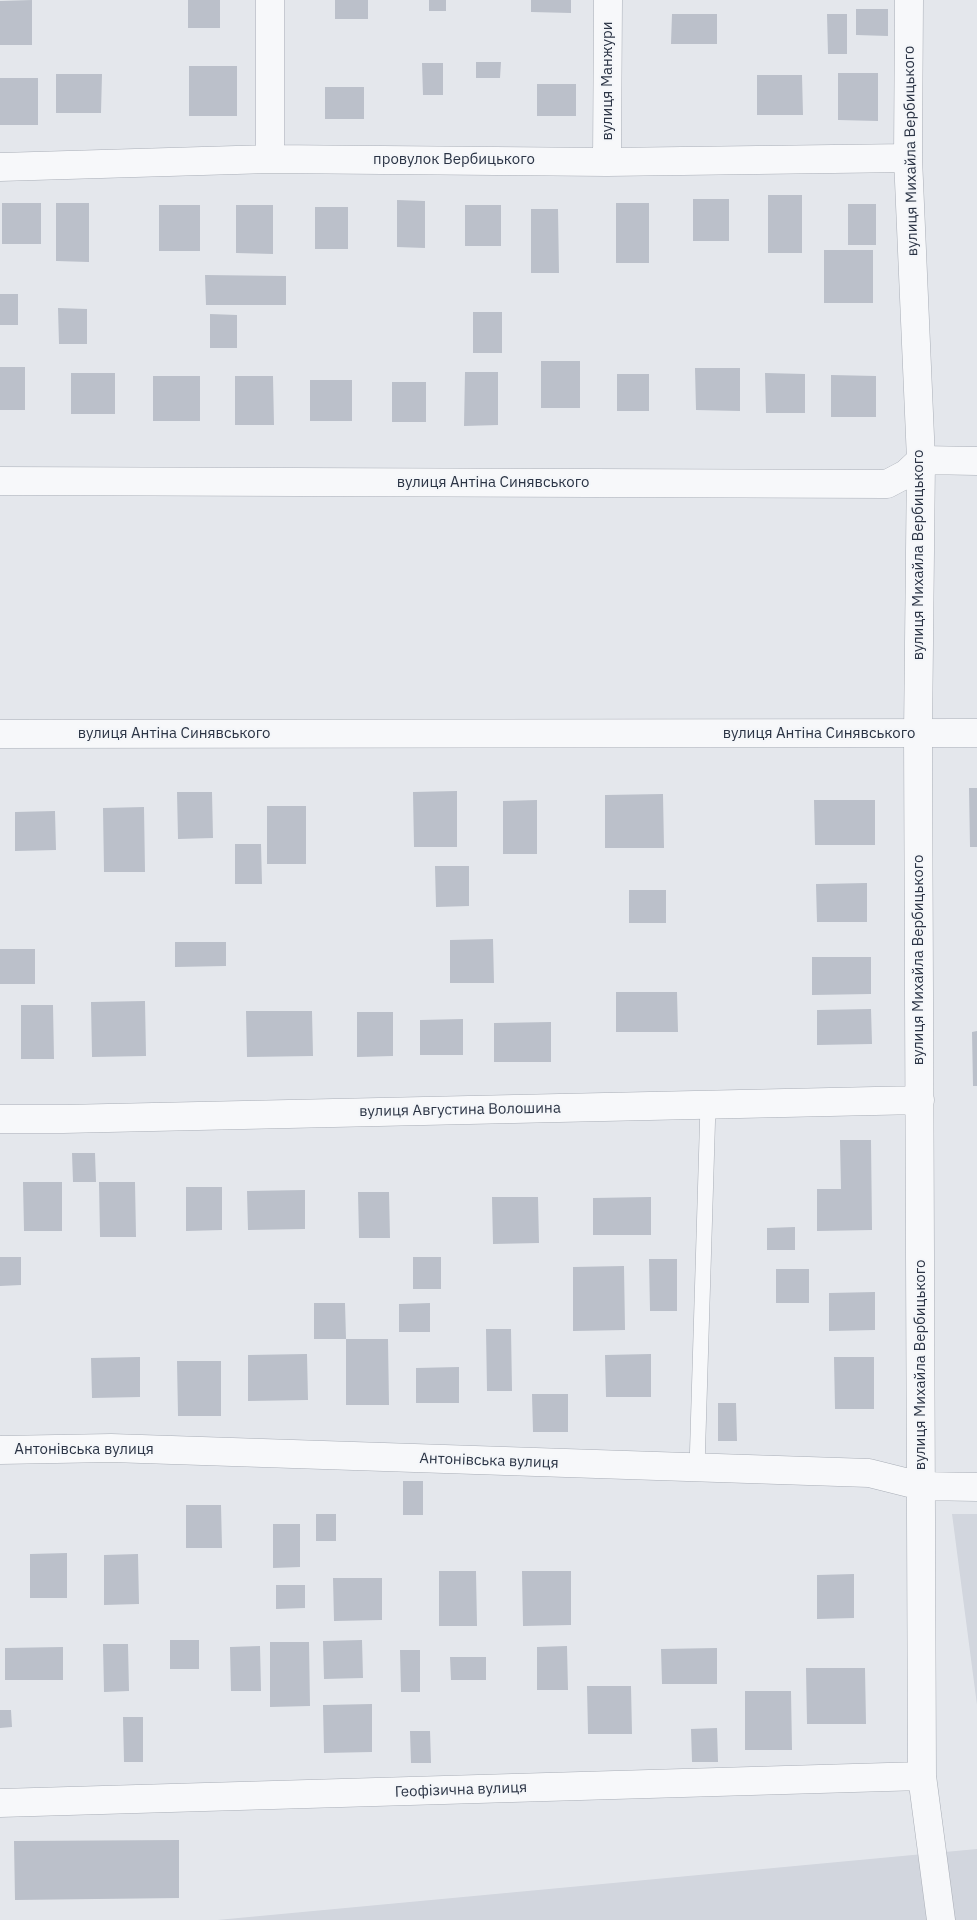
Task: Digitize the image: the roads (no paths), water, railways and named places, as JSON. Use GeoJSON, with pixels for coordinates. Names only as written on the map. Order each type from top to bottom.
{"type":"FeatureCollection","features":[{"type":"Feature","properties":{"kind":"street"},"geometry":{"type":"LineString","coordinates":[[270,0],[270,159]]}},
{"type":"Feature","properties":{"kind":"street","name":"вулиця Манжури"},"geometry":{"type":"LineString","coordinates":[[608,0],[608,162]]}},
{"type":"Feature","properties":{"kind":"street","name":"вулиця Михайла Вербицького"},"geometry":{"type":"LineString","coordinates":[[909,0],[908,158],[921,460],[918,734],[922,1776],[941,1920]]}},
{"type":"Feature","properties":{"kind":"street","name":"провулок Вербицького"},"geometry":{"type":"LineString","coordinates":[[0,166],[270,159],[608,162],[908,158]]}},
{"type":"Feature","properties":{"kind":"street"},"geometry":{"type":"LineString","coordinates":[[921,460],[977,461]]}},
{"type":"Feature","properties":{"kind":"street","name":"вулиця Антіна Синявського"},"geometry":{"type":"LineString","coordinates":[[0,481],[887,484],[906,474],[921,460]]}},
{"type":"Feature","properties":{"kind":"street","name":"вулиця Антіна Синявського"},"geometry":{"type":"LineString","coordinates":[[0,734],[977,734]]}},
{"type":"Feature","properties":{"kind":"street","name":"вулиця Августина Волошина"},"geometry":{"type":"LineString","coordinates":[[0,1119],[920,1100]]}},
{"type":"Feature","properties":{"kind":"street","name":"Антонівська вулиця"},"geometry":{"type":"LineString","coordinates":[[0,1450],[121,1449],[869,1474],[921,1486],[977,1486]]}},
{"type":"Feature","properties":{"kind":"street","name":"Геофізична вулиця"},"geometry":{"type":"LineString","coordinates":[[0,1803],[922,1776]]}},
{"type":"Feature","properties":{"kind":"lane"},"geometry":{"type":"LineString","coordinates":[[697,1468],[708,1105]]}}]}
